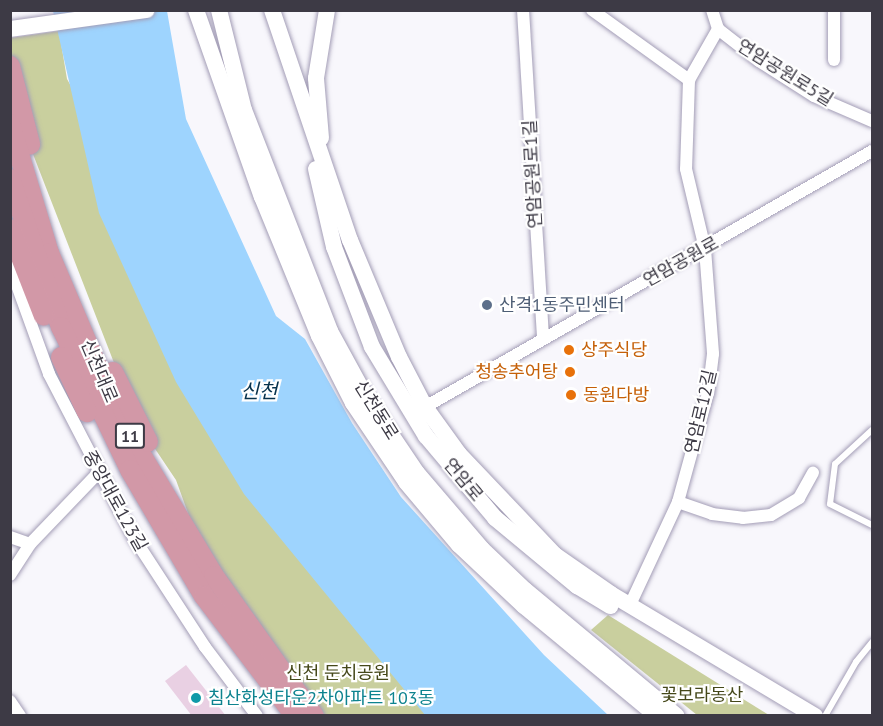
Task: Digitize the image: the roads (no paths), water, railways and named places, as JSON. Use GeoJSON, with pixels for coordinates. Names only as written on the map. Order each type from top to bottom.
{"type":"FeatureCollection","features":[{"type":"Feature","properties":{"kind":"highway"},"geometry":{"type":"LineString","coordinates":[[10,66],[13,87],[57,237],[90,323],[214,576]]}},
{"type":"Feature","properties":{"kind":"highway","name":"신천대로"},"geometry":{"type":"LineString","coordinates":[[10,124],[49,253],[119,418],[214,576],[314,716]]}},
{"type":"Feature","properties":{"kind":"highway","name":"신천대로"},"geometry":{"type":"LineString","coordinates":[[10,179],[61,327],[130,470],[204,596],[295,716]]}},
{"type":"Feature","properties":{"kind":"highway"},"geometry":{"type":"LineString","coordinates":[[10,229],[67,371],[110,457],[165,551],[204,596]]}},
{"type":"Feature","properties":{"kind":"main road"},"geometry":{"type":"LineString","coordinates":[[10,29],[147,10]]}},
{"type":"Feature","properties":{"kind":"main road","name":"신천동로"},"geometry":{"type":"LineString","coordinates":[[196,10],[262,197],[319,336],[360,413],[405,482],[459,545],[524,606],[657,716]]}},
{"type":"Feature","properties":{"kind":"main road","name":"신천동로"},"geometry":{"type":"LineString","coordinates":[[219,10],[235,84],[257,143],[330,331],[367,399],[417,473],[482,549],[525,590],[677,716]]}},
{"type":"Feature","properties":{"kind":"main road"},"geometry":{"type":"LineString","coordinates":[[272,10],[324,163]]}},
{"type":"Feature","properties":{"kind":"main road"},"geometry":{"type":"LineString","coordinates":[[324,163],[316,78],[327,10]]}},
{"type":"Feature","properties":{"kind":"main road","name":"연암로"},"geometry":{"type":"LineString","coordinates":[[299,95],[334,247],[372,347],[426,436],[495,518],[577,586],[715,668],[814,716]]}},
{"type":"Feature","properties":{"kind":"main road","name":"연암로"},"geometry":{"type":"LineString","coordinates":[[324,163],[394,346],[425,407],[459,454],[555,555],[630,605],[814,716]]}},
{"type":"Feature","properties":{"kind":"street","name":"연암공원로1길"},"geometry":{"type":"LineString","coordinates":[[523,10],[543,338]]}},
{"type":"Feature","properties":{"kind":"street"},"geometry":{"type":"LineString","coordinates":[[592,10],[689,80],[718,29]]}},
{"type":"Feature","properties":{"kind":"street","name":"연암공원로5길"},"geometry":{"type":"LineString","coordinates":[[712,10],[718,29],[814,96],[873,121]]}},
{"type":"Feature","properties":{"kind":"street"},"geometry":{"type":"LineString","coordinates":[[834,10],[834,60]]}},
{"type":"Feature","properties":{"kind":"street","name":"연암로12길"},"geometry":{"type":"LineString","coordinates":[[630,605],[678,502],[708,393],[713,354],[705,249],[686,169],[689,80]]}},
{"type":"Feature","properties":{"kind":"street","name":"연암공원로"},"geometry":{"type":"LineString","coordinates":[[425,407],[873,152]]}},
{"type":"Feature","properties":{"kind":"street","name":"중앙대로123길"},"geometry":{"type":"LineString","coordinates":[[10,266],[48,374],[134,537],[205,647],[256,716]]}},
{"type":"Feature","properties":{"kind":"street"},"geometry":{"type":"LineString","coordinates":[[10,575],[30,544],[99,472]]}},
{"type":"Feature","properties":{"kind":"street"},"geometry":{"type":"LineString","coordinates":[[678,502],[712,514],[743,518],[771,515],[799,498],[813,473]]}},
{"type":"Feature","properties":{"kind":"street"},"geometry":{"type":"LineString","coordinates":[[10,537],[30,544]]}},
{"type":"Feature","properties":{"kind":"street"},"geometry":{"type":"LineString","coordinates":[[10,701],[20,716]]}},
{"type":"Feature","properties":{"kind":"lane"},"geometry":{"type":"LineString","coordinates":[[873,430],[835,464],[830,504],[873,525]]}},
{"type":"Feature","properties":{"kind":"lane"},"geometry":{"type":"LineString","coordinates":[[825,716],[855,662],[873,642]]}},
{"type":"Feature","properties":{"kind":"water","name":"신천"},"geometry":{"type":"Polygon","coordinates":[[[53,11],[167,11],[186,119],[276,316],[305,339],[352,423],[401,497],[544,655],[608,715],[425,715],[244,494],[176,382],[99,213],[53,11]]]}},
{"type":"Feature","properties":{"kind":"place","name":"산격1동주민센터"},"geometry":{"type":"Point","coordinates":[487,305]}},
{"type":"Feature","properties":{"kind":"place","name":"상주식당"},"geometry":{"type":"Point","coordinates":[569,350]}},
{"type":"Feature","properties":{"kind":"place","name":"청송추어탕"},"geometry":{"type":"Point","coordinates":[570,372]}},
{"type":"Feature","properties":{"kind":"place","name":"동원다방"},"geometry":{"type":"Point","coordinates":[571,395]}},
{"type":"Feature","properties":{"kind":"place","name":"침산화성타운2차아파트 103동"},"geometry":{"type":"Point","coordinates":[196,698]}},
{"type":"Feature","properties":{"kind":"park label","name":"신천 둔치공원"},"geometry":{"type":"Point","coordinates":[338,673]}},
{"type":"Feature","properties":{"kind":"park label","name":"꽃보라동산"},"geometry":{"type":"Point","coordinates":[702,695]}}]}
